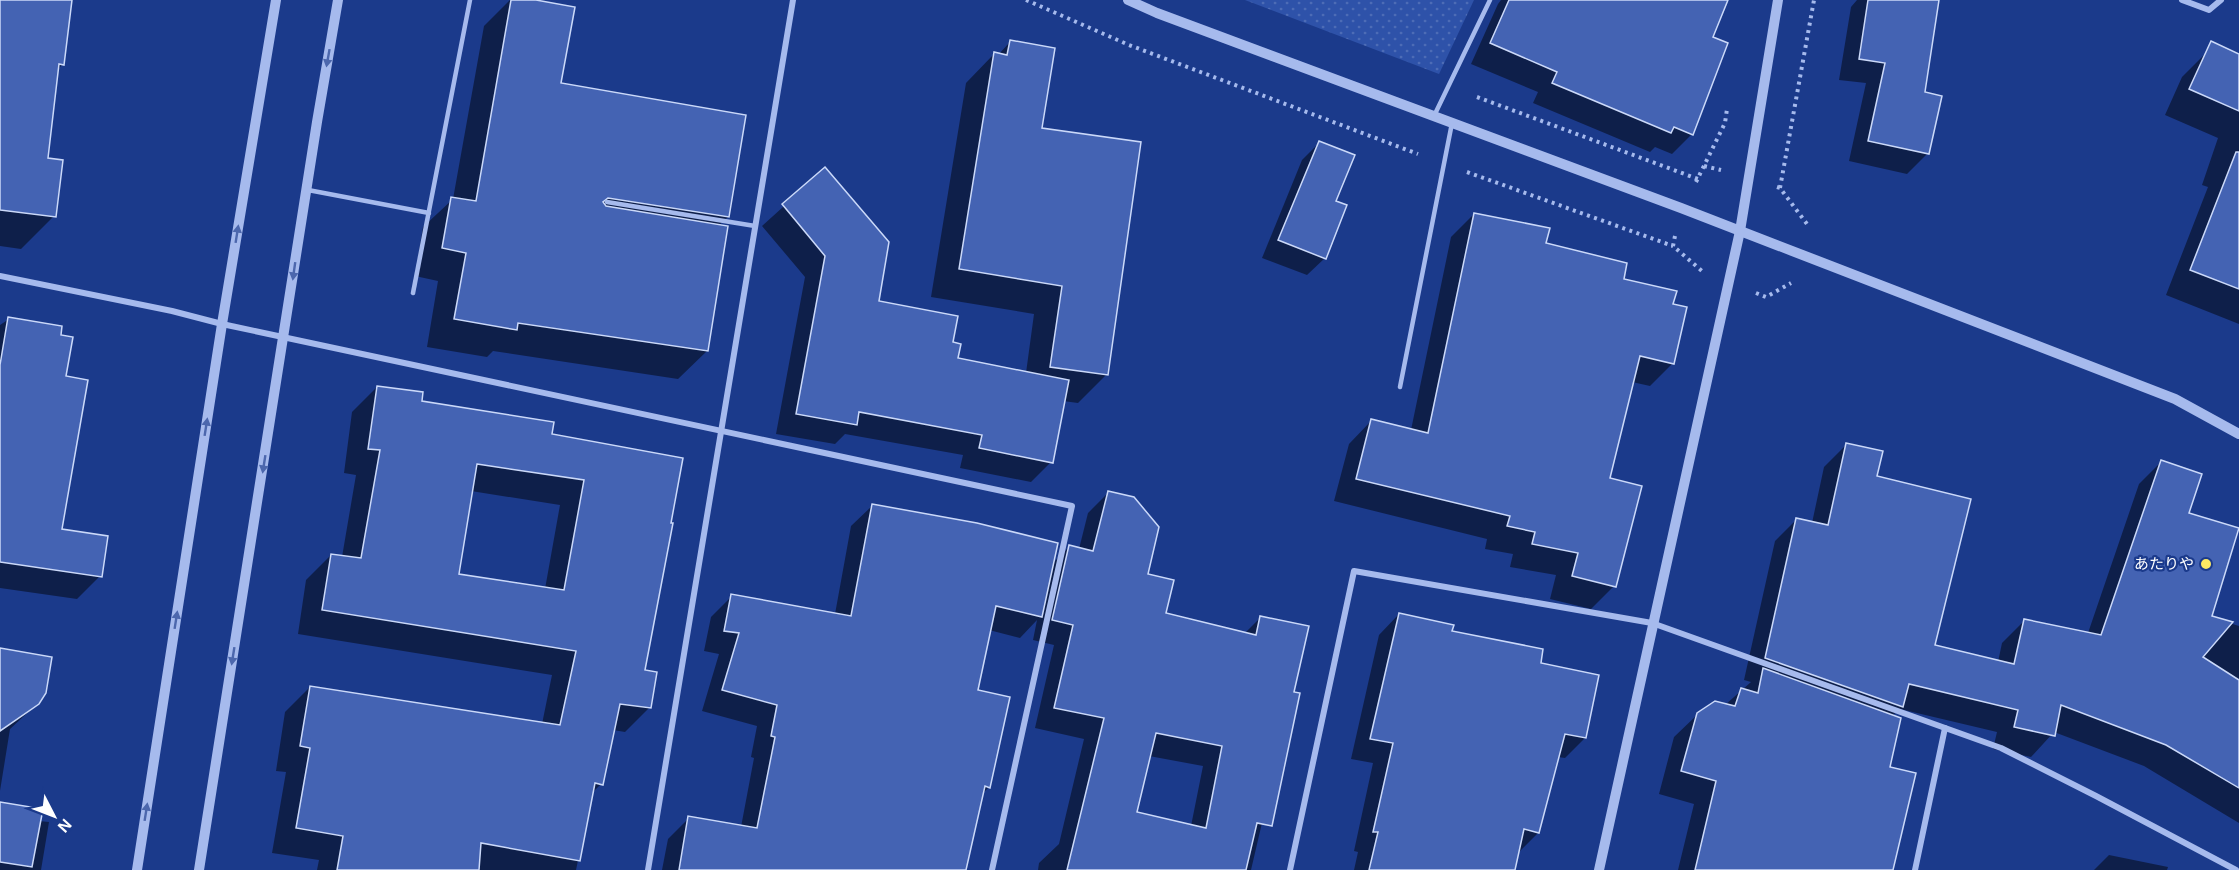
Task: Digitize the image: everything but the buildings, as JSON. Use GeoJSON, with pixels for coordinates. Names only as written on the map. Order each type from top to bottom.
{"type":"FeatureCollection","features":[{"type":"Feature","properties":{"kind":"street"},"geometry":{"type":"LineString","coordinates":[[137,870],[222,324],[276,0]]}},
{"type":"Feature","properties":{"kind":"street"},"geometry":{"type":"LineString","coordinates":[[199,870],[338,0]]}},
{"type":"Feature","properties":{"kind":"street"},"geometry":{"type":"LineString","coordinates":[[648,870],[792,0]]}},
{"type":"Feature","properties":{"kind":"street"},"geometry":{"type":"LineString","coordinates":[[1128,0],[1157,13],[1681,208],[2175,399],[2239,434]]}},
{"type":"Feature","properties":{"kind":"street"},"geometry":{"type":"LineString","coordinates":[[1599,870],[1740,231],[1778,0]]}},
{"type":"Feature","properties":{"kind":"street"},"geometry":{"type":"LineString","coordinates":[[2182,0],[2209,10],[2221,0]]}},
{"type":"Feature","properties":{"kind":"street"},"geometry":{"type":"LineString","coordinates":[[0,276],[172,311],[222,324],[1072,506],[992,870]]}},
{"type":"Feature","properties":{"kind":"street"},"geometry":{"type":"LineString","coordinates":[[1290,870],[1354,570],[1652,623],[2001,748],[2236,870]]}},
{"type":"Feature","properties":{"kind":"street"},"geometry":{"type":"LineString","coordinates":[[1915,870],[1945,728]]}},
{"type":"Feature","properties":{"kind":"street"},"geometry":{"type":"LineString","coordinates":[[2221,870],[2223,862]]}},
{"type":"Feature","properties":{"kind":"lane"},"geometry":{"type":"LineString","coordinates":[[413,293],[470,0]]}},
{"type":"Feature","properties":{"kind":"lane"},"geometry":{"type":"LineString","coordinates":[[1434,116],[1490,0]]}},
{"type":"Feature","properties":{"kind":"lane"},"geometry":{"type":"LineString","coordinates":[[1400,387],[1452,123]]}},
{"type":"Feature","properties":{"kind":"lane"},"geometry":{"type":"LineString","coordinates":[[306,189],[429,213]]}},
{"type":"Feature","properties":{"kind":"lane"},"geometry":{"type":"LineString","coordinates":[[606,202],[755,226]]}},
{"type":"Feature","properties":{"kind":"path"},"geometry":{"type":"LineString","coordinates":[[1026,0],[1129,45],[1673,246]]}},
{"type":"Feature","properties":{"kind":"path"},"geometry":{"type":"LineString","coordinates":[[1780,188],[1814,0]]}},
{"type":"Feature","properties":{"kind":"path"},"geometry":{"type":"LineString","coordinates":[[1681,208],[1725,123],[1729,100]]}},
{"type":"Feature","properties":{"kind":"shaded area"},"geometry":{"type":"Polygon","coordinates":[[[1245,0],[1474,0],[1439,74],[1245,0]]]}},
{"type":"Feature","properties":{"kind":"place","name":"あたりや"},"geometry":{"type":"Point","coordinates":[2206,564]}}]}
